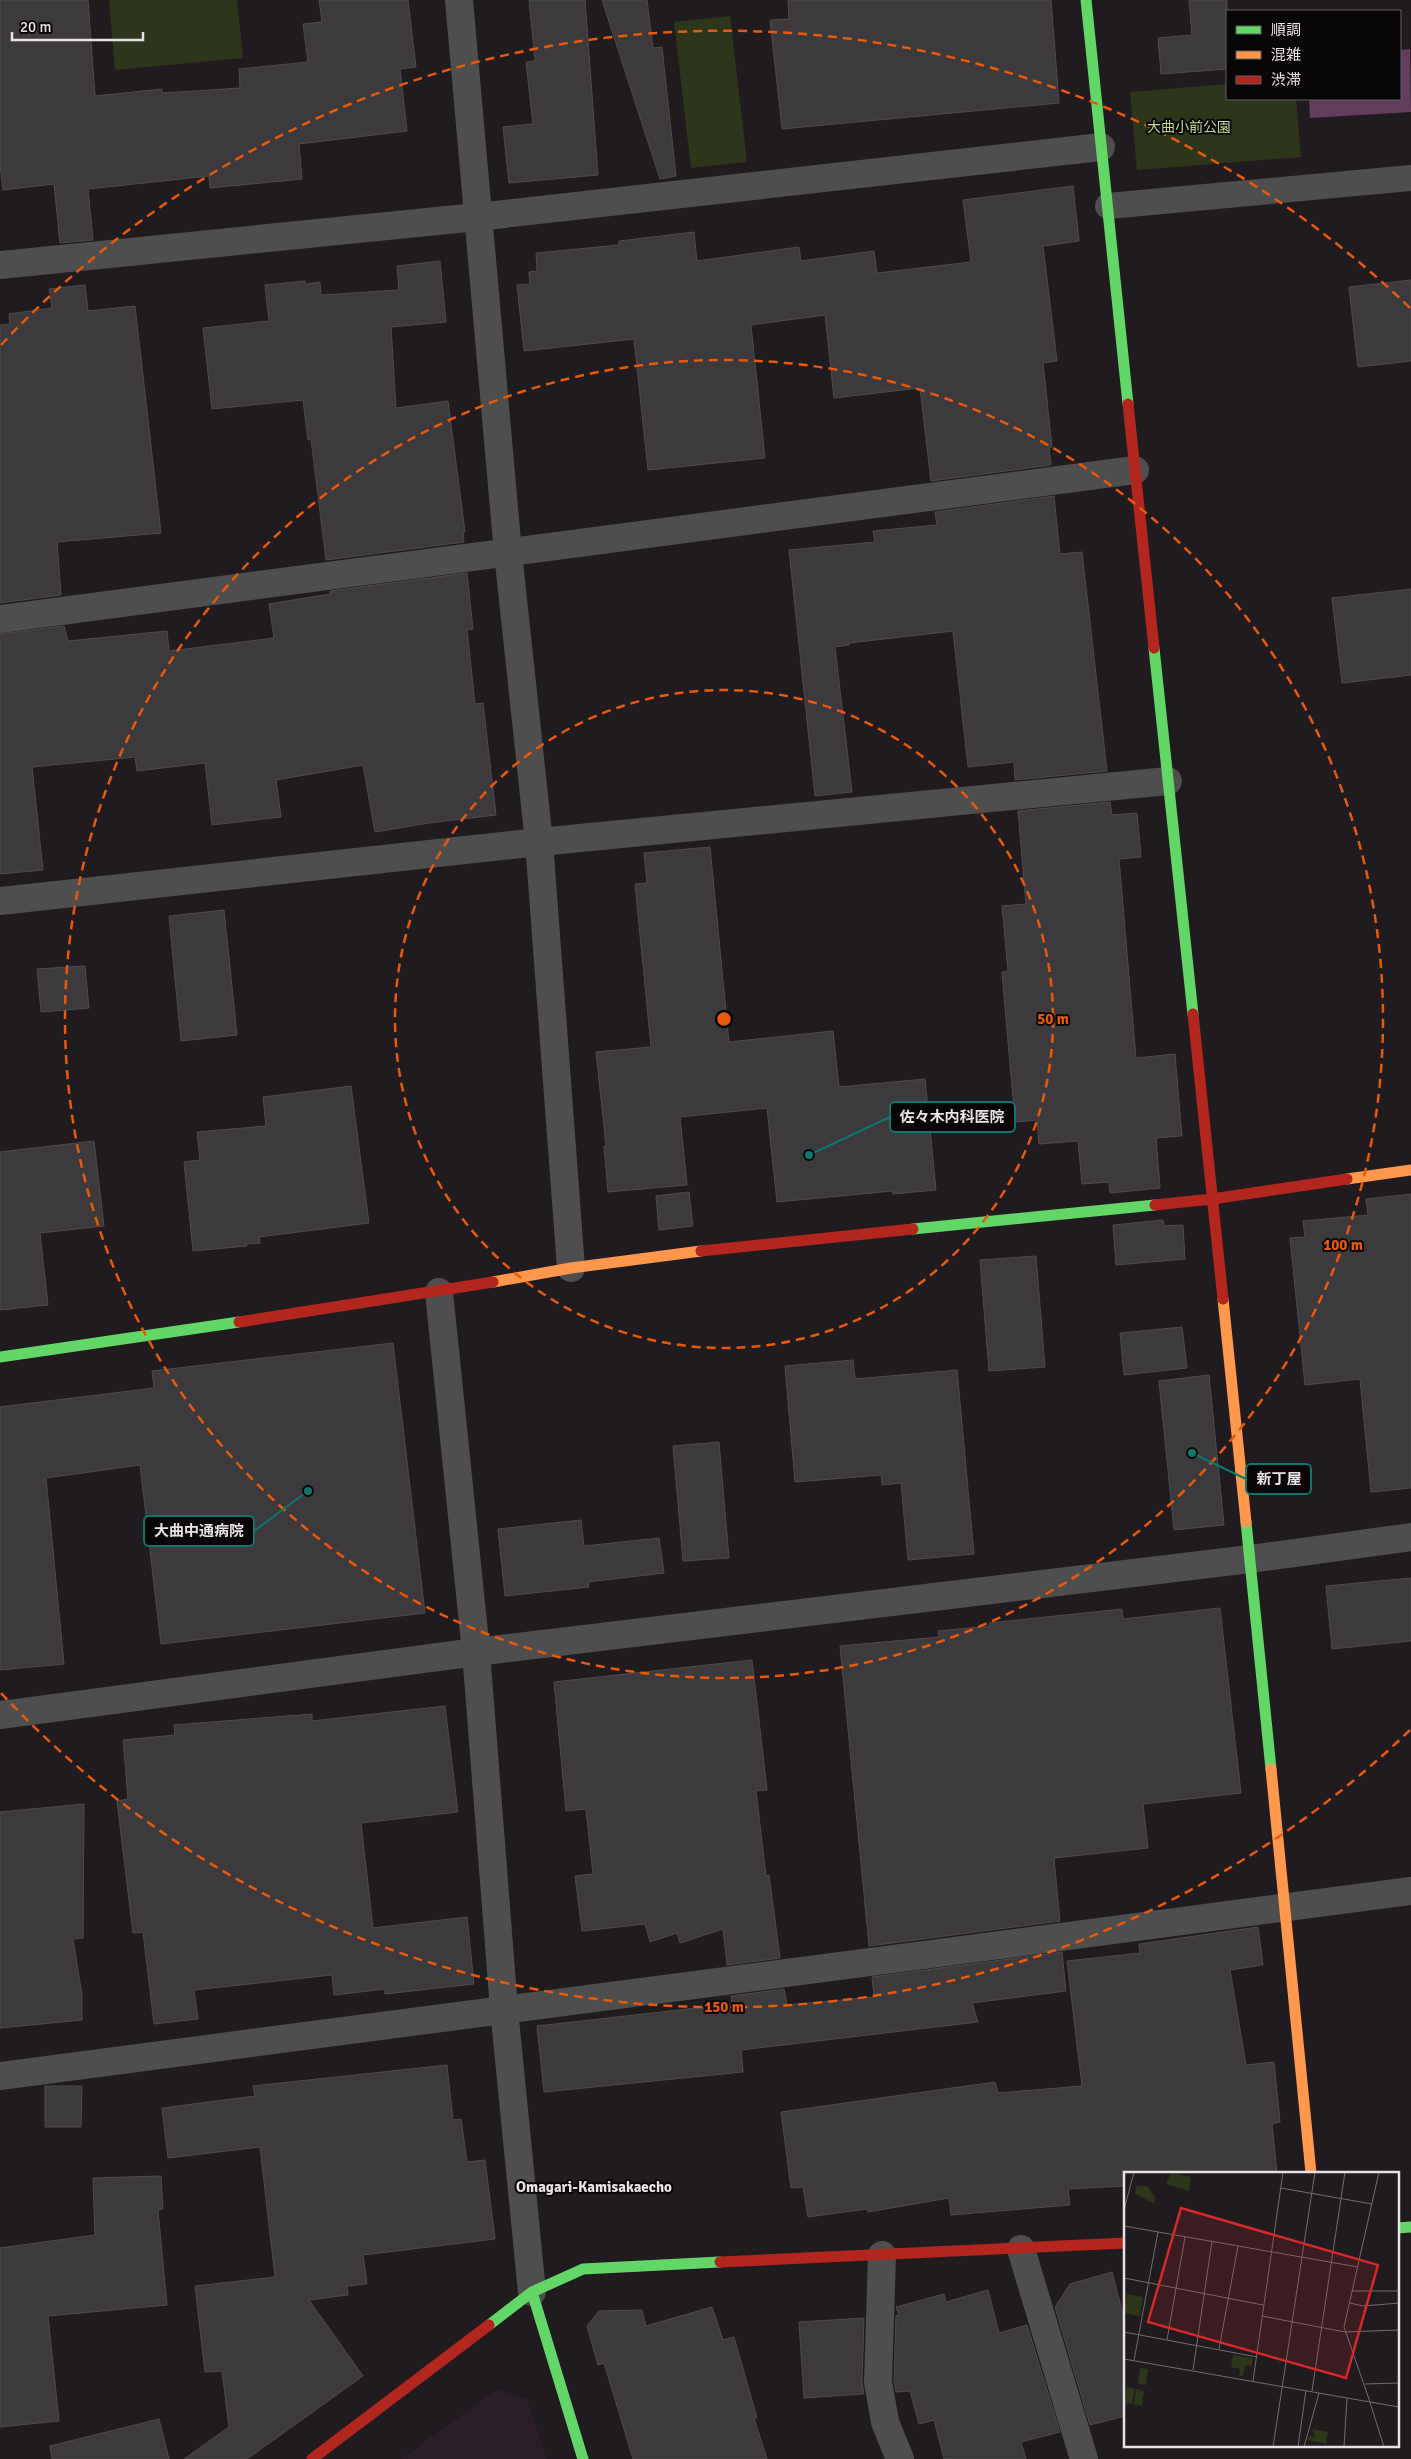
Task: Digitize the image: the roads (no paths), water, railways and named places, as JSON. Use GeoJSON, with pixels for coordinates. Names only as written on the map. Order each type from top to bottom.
{"type":"FeatureCollection","features":[{"type":"Feature","properties":{"kind":"street"},"geometry":{"type":"LineString","coordinates":[[458,0],[508,553],[539,842],[571,1268]]}},
{"type":"Feature","properties":{"kind":"street"},"geometry":{"type":"LineString","coordinates":[[1086,0],[1250,1559],[1311,2172]]}},
{"type":"Feature","properties":{"kind":"street"},"geometry":{"type":"LineString","coordinates":[[0,265],[477,216],[1101,147]]}},
{"type":"Feature","properties":{"kind":"street"},"geometry":{"type":"LineString","coordinates":[[0,620],[1135,470]]}},
{"type":"Feature","properties":{"kind":"street"},"geometry":{"type":"LineString","coordinates":[[0,901],[539,842],[1168,781]]}},
{"type":"Feature","properties":{"kind":"street"},"geometry":{"type":"LineString","coordinates":[[0,1357],[439,1292],[571,1268],[750,1246],[1212,1198],[1411,1170]]}},
{"type":"Feature","properties":{"kind":"street"},"geometry":{"type":"LineString","coordinates":[[439,1292],[476,1652],[504,2009],[532,2292],[583,2459]]}},
{"type":"Feature","properties":{"kind":"street"},"geometry":{"type":"LineString","coordinates":[[0,1715],[476,1652],[1250,1559],[1411,1537]]}},
{"type":"Feature","properties":{"kind":"street"},"geometry":{"type":"LineString","coordinates":[[0,2076],[1411,1891]]}},
{"type":"Feature","properties":{"kind":"street"},"geometry":{"type":"LineString","coordinates":[[1398,2228],[1411,2227]]}},
{"type":"Feature","properties":{"kind":"street"},"geometry":{"type":"LineString","coordinates":[[312,2459],[532,2292],[583,2269],[1124,2243]]}},
{"type":"Feature","properties":{"kind":"street"},"geometry":{"type":"LineString","coordinates":[[1021,2249],[1084,2459]]}},
{"type":"Feature","properties":{"kind":"street"},"geometry":{"type":"LineString","coordinates":[[882,2255],[878,2382],[885,2422],[900,2459]]}},
{"type":"Feature","properties":{"kind":"lane"},"geometry":{"type":"LineString","coordinates":[[1108,206],[1411,178]]}},
{"type":"Feature","properties":{"kind":"place","name":"佐々木内科医院"},"geometry":{"type":"Point","coordinates":[809,1155]}},
{"type":"Feature","properties":{"kind":"place","name":"新丁屋"},"geometry":{"type":"Point","coordinates":[1192,1453]}},
{"type":"Feature","properties":{"kind":"place","name":"大曲中通病院"},"geometry":{"type":"Point","coordinates":[308,1491]}},
{"type":"Feature","properties":{"kind":"district","name":"Omagari-Kamisakaecho"},"geometry":{"type":"Point","coordinates":[594,2187]}},
{"type":"Feature","properties":{"kind":"park label","name":"大曲小前公園"},"geometry":{"type":"Point","coordinates":[1189,127]}}]}
